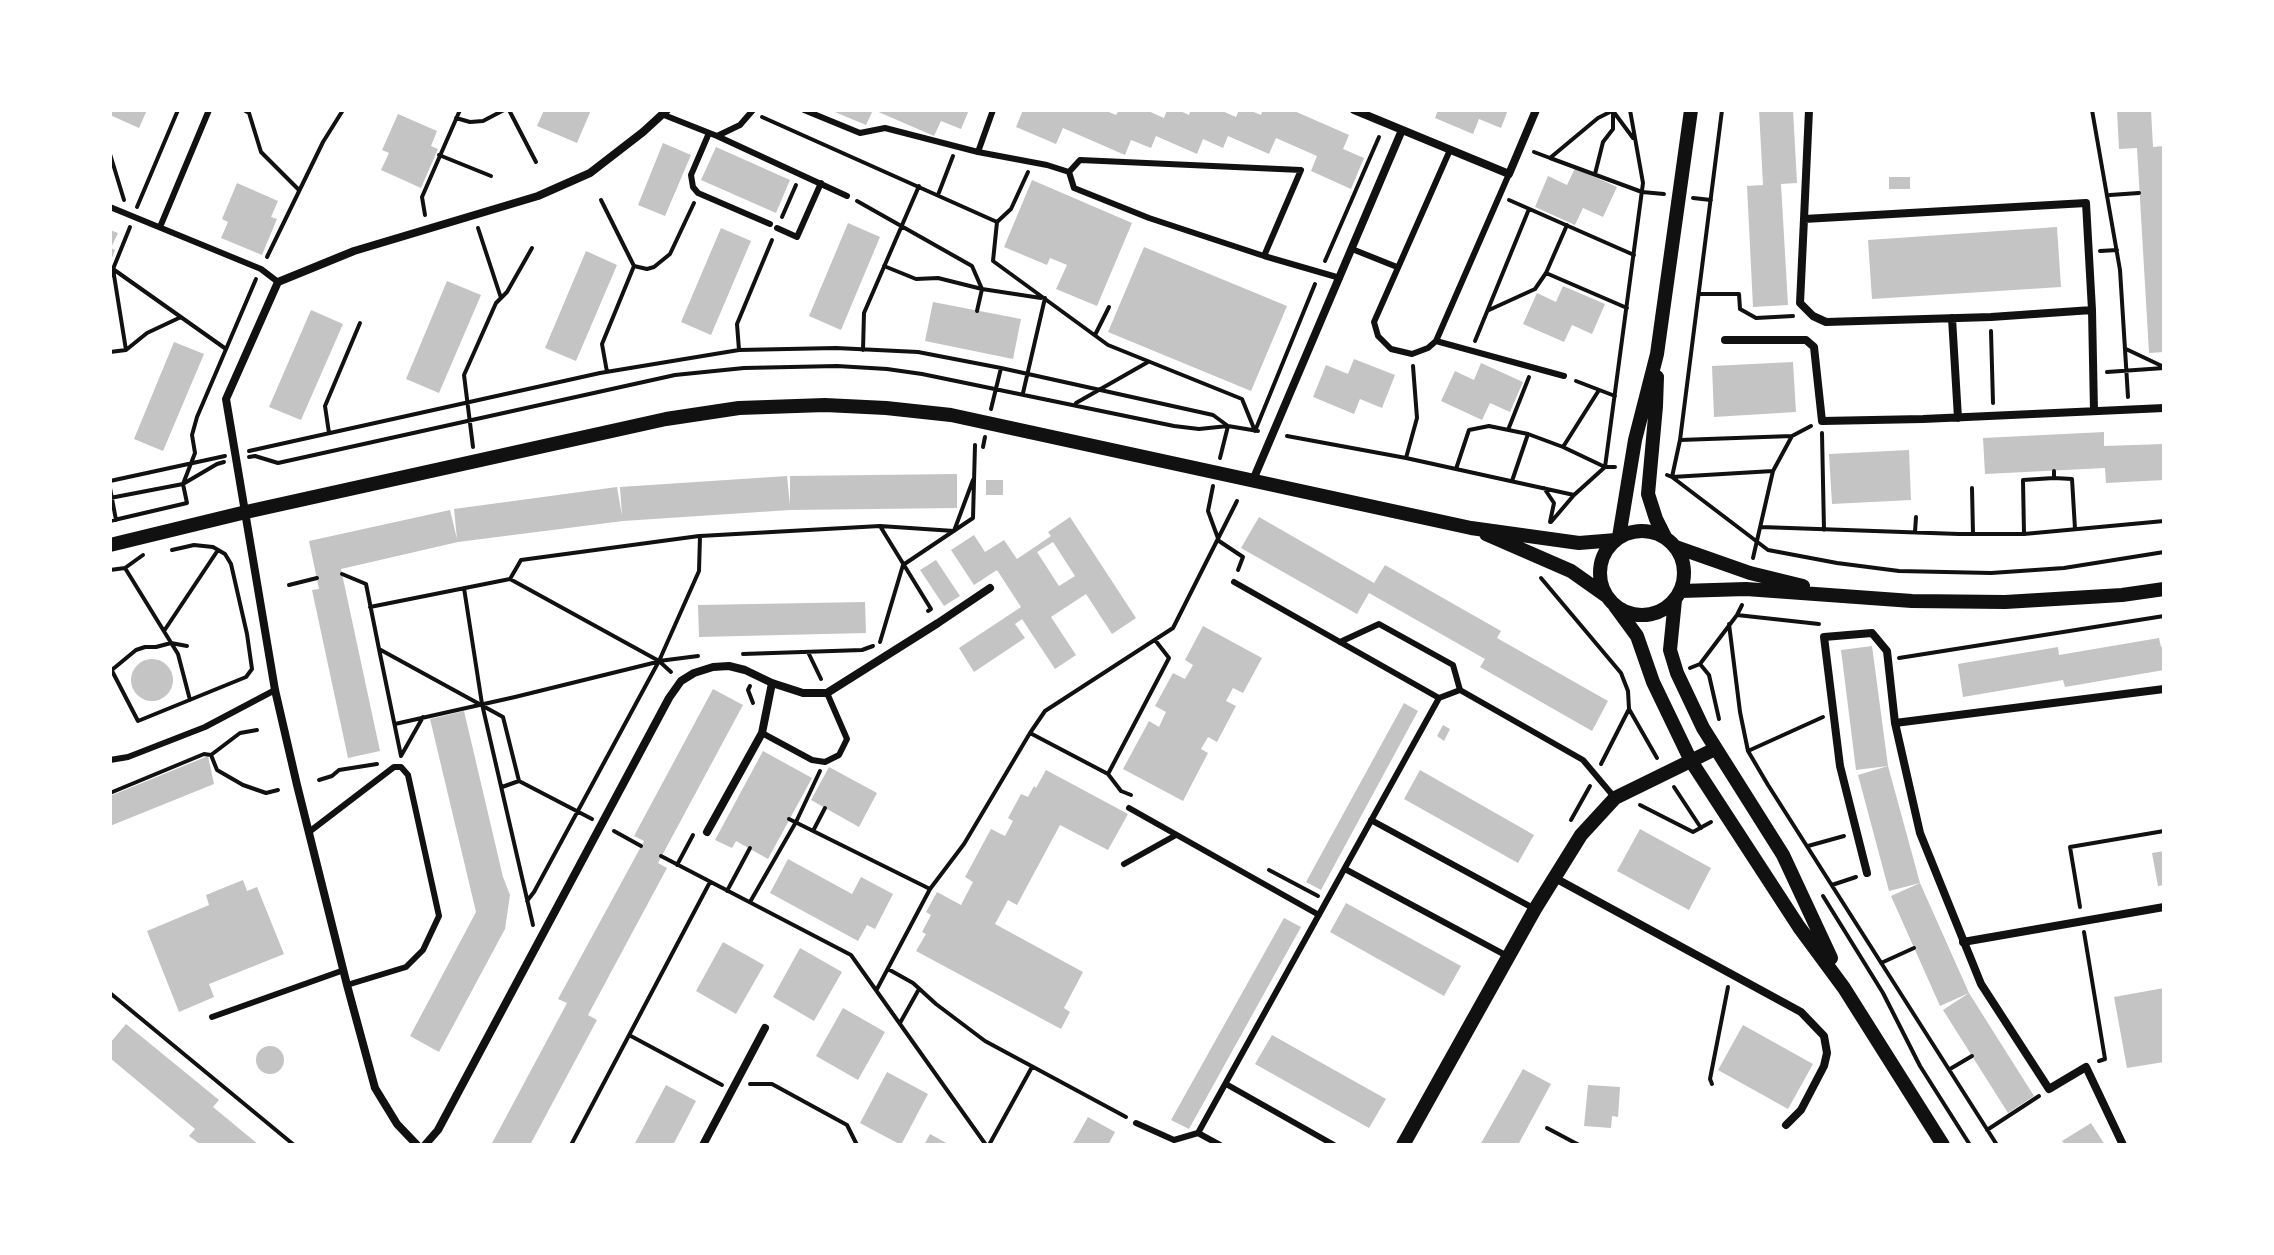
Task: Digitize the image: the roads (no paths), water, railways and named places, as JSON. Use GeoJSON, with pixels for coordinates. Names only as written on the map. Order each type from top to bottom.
{"type":"FeatureCollection","features":[{"type":"Feature","properties":{"kind":"street"},"geometry":{"type":"LineString","coordinates":[[1354,110],[1509,174],[1536,110]]}},
{"type":"Feature","properties":{"kind":"street"},"geometry":{"type":"LineString","coordinates":[[1691,110],[1657,354],[1632,454],[1617,538],[1606,550],[1600,568],[1602,587],[1637,636],[1653,682],[1691,761],[1799,927],[1844,988],[1943,1145]]}},
{"type":"Feature","properties":{"kind":"street"},"geometry":{"type":"LineString","coordinates":[[1809,110],[1800,303],[1813,316],[1826,322],[1991,317],[2092,310]]}},
{"type":"Feature","properties":{"kind":"street"},"geometry":{"type":"LineString","coordinates":[[417,1145],[397,1124],[375,1088],[347,985],[275,690],[226,399],[278,282],[354,251],[538,196],[590,173],[665,112]]}},
{"type":"Feature","properties":{"kind":"street"},"geometry":{"type":"LineString","coordinates":[[1253,480],[1402,130]]}},
{"type":"Feature","properties":{"kind":"street"},"geometry":{"type":"LineString","coordinates":[[1804,219],[2086,203],[2094,411]]}},
{"type":"Feature","properties":{"kind":"street"},"geometry":{"type":"LineString","coordinates":[[1952,318],[1958,418]]}},
{"type":"Feature","properties":{"kind":"street"},"geometry":{"type":"LineString","coordinates":[[1725,340],[1806,340],[1814,347],[1822,421],[2164,408]]}},
{"type":"Feature","properties":{"kind":"street"},"geometry":{"type":"LineString","coordinates":[[1657,354],[1648,494],[1656,519],[1665,537],[1682,557],[1684,569],[1670,650],[1677,673],[1703,728],[1783,855],[1844,988]]}},
{"type":"Feature","properties":{"kind":"street"},"geometry":{"type":"LineString","coordinates":[[110,545],[666,419],[739,408],[811,405],[951,415],[1471,528],[1579,543],[1617,538],[1642,530],[1665,537]]}},
{"type":"Feature","properties":{"kind":"street"},"geometry":{"type":"LineString","coordinates":[[1471,528],[1571,571],[1627,613],[1640,616],[1665,609],[1678,595],[1746,589],[1912,601],[2005,602],[2122,595],[2164,589]]}},
{"type":"Feature","properties":{"kind":"street"},"geometry":{"type":"LineString","coordinates":[[1676,547],[1750,573],[1847,596]]}},
{"type":"Feature","properties":{"kind":"street"},"geometry":{"type":"LineString","coordinates":[[425,1145],[438,1130],[669,698],[681,681],[713,667],[729,666],[803,693],[827,693],[990,588]]}},
{"type":"Feature","properties":{"kind":"street"},"geometry":{"type":"LineString","coordinates":[[1867,873],[1840,766],[1824,637],[1872,633],[1887,651],[1895,723],[1920,833],[1981,984],[2049,1089],[2086,1067],[2123,1145]]}},
{"type":"Feature","properties":{"kind":"street"},"geometry":{"type":"LineString","coordinates":[[707,832],[762,733],[772,683]]}},
{"type":"Feature","properties":{"kind":"street"},"geometry":{"type":"LineString","coordinates":[[1895,723],[2164,689]]}},
{"type":"Feature","properties":{"kind":"street"},"geometry":{"type":"LineString","coordinates":[[1403,1145],[1535,909],[1581,835],[1615,798],[1715,749]]}},
{"type":"Feature","properties":{"kind":"street"},"geometry":{"type":"LineString","coordinates":[[1555,878],[1801,1012],[1824,1036],[1827,1053],[1824,1066],[1801,1110],[1786,1125]]}},
{"type":"Feature","properties":{"kind":"street"},"geometry":{"type":"LineString","coordinates":[[1963,942],[2164,907]]}},
{"type":"Feature","properties":{"kind":"street"},"geometry":{"type":"LineString","coordinates":[[703,1145],[765,1028]]}},
{"type":"Feature","properties":{"kind":"lane"},"geometry":{"type":"LineString","coordinates":[[160,227],[209,110]]}},
{"type":"Feature","properties":{"kind":"lane"},"geometry":{"type":"LineString","coordinates":[[717,136],[740,125],[753,110]]}},
{"type":"Feature","properties":{"kind":"lane"},"geometry":{"type":"LineString","coordinates":[[804,110],[860,133],[885,128],[1069,172]]}},
{"type":"Feature","properties":{"kind":"lane"},"geometry":{"type":"LineString","coordinates":[[978,152],[993,110]]}},
{"type":"Feature","properties":{"kind":"lane"},"geometry":{"type":"LineString","coordinates":[[665,112],[847,196]]}},
{"type":"Feature","properties":{"kind":"lane"},"geometry":{"type":"LineString","coordinates":[[709,133],[691,175],[693,187],[698,193],[797,237],[821,183]]}},
{"type":"Feature","properties":{"kind":"lane"},"geometry":{"type":"LineString","coordinates":[[1450,150],[1374,322],[1378,336],[1391,349],[1412,354],[1436,341],[1509,174]]}},
{"type":"Feature","properties":{"kind":"lane"},"geometry":{"type":"LineString","coordinates":[[1069,172],[1080,160],[1301,170],[1264,256]]}},
{"type":"Feature","properties":{"kind":"lane"},"geometry":{"type":"LineString","coordinates":[[1069,172],[1074,188],[1149,218],[1340,278]]}},
{"type":"Feature","properties":{"kind":"lane"},"geometry":{"type":"LineString","coordinates":[[110,207],[261,269],[278,282]]}},
{"type":"Feature","properties":{"kind":"lane"},"geometry":{"type":"LineString","coordinates":[[1352,249],[1397,267]]}},
{"type":"Feature","properties":{"kind":"lane"},"geometry":{"type":"LineString","coordinates":[[1436,341],[1564,376]]}},
{"type":"Feature","properties":{"kind":"lane"},"geometry":{"type":"LineString","coordinates":[[1234,582],[1439,698]]}},
{"type":"Feature","properties":{"kind":"lane"},"geometry":{"type":"LineString","coordinates":[[1340,642],[1379,624],[1453,665],[1460,690],[1583,760],[1615,798]]}},
{"type":"Feature","properties":{"kind":"lane"},"geometry":{"type":"LineString","coordinates":[[110,760],[128,757],[205,727],[275,690]]}},
{"type":"Feature","properties":{"kind":"lane"},"geometry":{"type":"LineString","coordinates":[[1136,1123],[1174,1140],[1198,1133],[1439,698],[1460,690]]}},
{"type":"Feature","properties":{"kind":"lane"},"geometry":{"type":"LineString","coordinates":[[762,733],[812,760],[825,762],[839,755],[847,739],[827,693]]}},
{"type":"Feature","properties":{"kind":"lane"},"geometry":{"type":"LineString","coordinates":[[309,832],[394,767],[401,767],[408,775],[439,916],[423,950],[406,967],[347,985]]}},
{"type":"Feature","properties":{"kind":"lane"},"geometry":{"type":"LineString","coordinates":[[1129,808],[1319,915]]}},
{"type":"Feature","properties":{"kind":"lane"},"geometry":{"type":"LineString","coordinates":[[1371,820],[1535,909]]}},
{"type":"Feature","properties":{"kind":"lane"},"geometry":{"type":"LineString","coordinates":[[1124,864],[1176,835]]}},
{"type":"Feature","properties":{"kind":"lane"},"geometry":{"type":"LineString","coordinates":[[1345,869],[1509,957]]}},
{"type":"Feature","properties":{"kind":"lane"},"geometry":{"type":"LineString","coordinates":[[212,1017],[344,970]]}},
{"type":"Feature","properties":{"kind":"lane"},"geometry":{"type":"LineString","coordinates":[[1226,1084],[1334,1145]]}},
{"type":"Feature","properties":{"kind":"lane"},"geometry":{"type":"LineString","coordinates":[[1198,1133],[1220,1145]]}}]}
